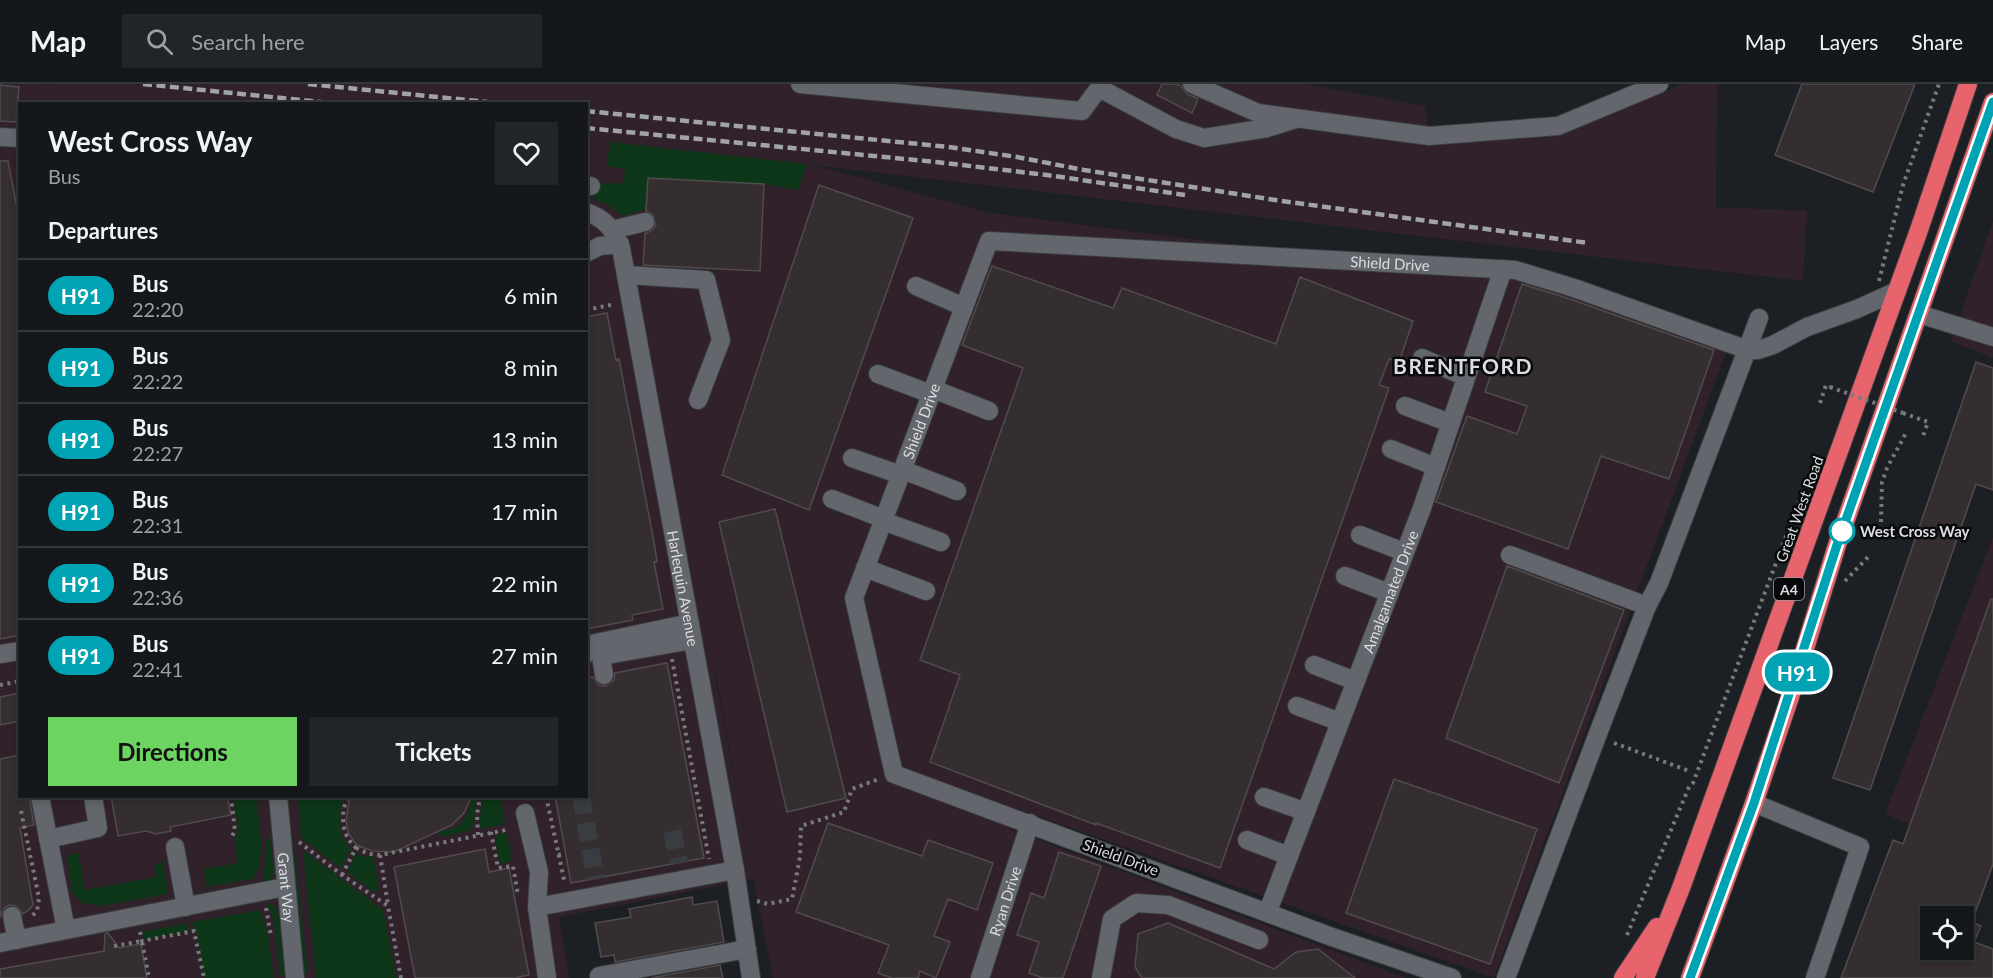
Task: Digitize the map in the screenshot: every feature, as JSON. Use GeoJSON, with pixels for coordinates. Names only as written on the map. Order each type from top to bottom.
{"type":"FeatureCollection","features":[{"type":"Feature","properties":{"kind":"highway","name":"Great West Road"},"geometry":{"type":"LineString","coordinates":[[1645,978],[1681,888],[1897,291],[1968,84]]}},
{"type":"Feature","properties":{"kind":"highway","name":"A4"},"geometry":{"type":"LineString","coordinates":[[1690,978],[1754,803],[1790,697],[1833,555],[1993,102]]}},
{"type":"Feature","properties":{"kind":"highway"},"geometry":{"type":"LineString","coordinates":[[1623,978],[1681,888]]}},
{"type":"Feature","properties":{"kind":"street"},"geometry":{"type":"LineString","coordinates":[[800,84],[1082,111],[1100,86],[1176,129],[1204,138],[1267,128],[1299,118]]}},
{"type":"Feature","properties":{"kind":"street"},"geometry":{"type":"LineString","coordinates":[[1192,84],[1258,113],[1429,135],[1558,126],[1659,84]]}},
{"type":"Feature","properties":{"kind":"street"},"geometry":{"type":"LineString","coordinates":[[0,137],[18,138]]}},
{"type":"Feature","properties":{"kind":"street"},"geometry":{"type":"LineString","coordinates":[[588,213],[598,216],[616,237]]}},
{"type":"Feature","properties":{"kind":"street"},"geometry":{"type":"LineString","coordinates":[[588,252],[645,222]]}},
{"type":"Feature","properties":{"kind":"street","name":"Harlequin Avenue"},"geometry":{"type":"LineString","coordinates":[[616,237],[627,275],[736,876],[752,978]]}},
{"type":"Feature","properties":{"kind":"street","name":"Shield Drive"},"geometry":{"type":"LineString","coordinates":[[1446,977],[1411,971],[1268,911],[894,774],[854,598],[989,241],[1503,268],[1574,288],[1748,350]]}},
{"type":"Feature","properties":{"kind":"street","name":"Amalgamated Drive"},"geometry":{"type":"LineString","coordinates":[[1268,911],[1436,467],[1503,268]]}},
{"type":"Feature","properties":{"kind":"street"},"geometry":{"type":"LineString","coordinates":[[627,275],[706,280],[721,340],[698,400]]}},
{"type":"Feature","properties":{"kind":"street"},"geometry":{"type":"LineString","coordinates":[[915,286],[964,307]]}},
{"type":"Feature","properties":{"kind":"street"},"geometry":{"type":"LineString","coordinates":[[1748,350],[1758,350],[1773,345],[1807,327],[1857,309],[1897,291]]}},
{"type":"Feature","properties":{"kind":"street"},"geometry":{"type":"LineString","coordinates":[[1919,314],[1993,337]]}},
{"type":"Feature","properties":{"kind":"street"},"geometry":{"type":"LineString","coordinates":[[1506,978],[1759,318]]}},
{"type":"Feature","properties":{"kind":"street"},"geometry":{"type":"LineString","coordinates":[[1422,358],[1466,377]]}},
{"type":"Feature","properties":{"kind":"street"},"geometry":{"type":"LineString","coordinates":[[878,374],[989,411]]}},
{"type":"Feature","properties":{"kind":"street"},"geometry":{"type":"LineString","coordinates":[[1405,406],[1450,423]]}},
{"type":"Feature","properties":{"kind":"street"},"geometry":{"type":"LineString","coordinates":[[1390,449],[1436,467]]}},
{"type":"Feature","properties":{"kind":"street"},"geometry":{"type":"LineString","coordinates":[[852,458],[957,491]]}},
{"type":"Feature","properties":{"kind":"street"},"geometry":{"type":"LineString","coordinates":[[832,499],[941,542]]}},
{"type":"Feature","properties":{"kind":"street"},"geometry":{"type":"LineString","coordinates":[[1360,536],[1404,552]]}},
{"type":"Feature","properties":{"kind":"street"},"geometry":{"type":"LineString","coordinates":[[1510,555],[1647,606]]}},
{"type":"Feature","properties":{"kind":"street"},"geometry":{"type":"LineString","coordinates":[[866,568],[926,591]]}},
{"type":"Feature","properties":{"kind":"street"},"geometry":{"type":"LineString","coordinates":[[1345,576],[1389,593]]}},
{"type":"Feature","properties":{"kind":"street"},"geometry":{"type":"LineString","coordinates":[[588,648],[691,631]]}},
{"type":"Feature","properties":{"kind":"street"},"geometry":{"type":"LineString","coordinates":[[604,675],[601,656],[691,631]]}},
{"type":"Feature","properties":{"kind":"street"},"geometry":{"type":"LineString","coordinates":[[0,654],[18,651]]}},
{"type":"Feature","properties":{"kind":"street"},"geometry":{"type":"LineString","coordinates":[[1314,665],[1355,681]]}},
{"type":"Feature","properties":{"kind":"street"},"geometry":{"type":"LineString","coordinates":[[1297,706],[1340,722]]}},
{"type":"Feature","properties":{"kind":"street"},"geometry":{"type":"LineString","coordinates":[[1264,797],[1306,812]]}},
{"type":"Feature","properties":{"kind":"street"},"geometry":{"type":"LineString","coordinates":[[40,798],[66,930]]}},
{"type":"Feature","properties":{"kind":"street"},"geometry":{"type":"LineString","coordinates":[[48,839],[99,828],[93,798]]}},
{"type":"Feature","properties":{"kind":"street","name":"Grant Way"},"geometry":{"type":"LineString","coordinates":[[278,798],[295,978]]}},
{"type":"Feature","properties":{"kind":"street"},"geometry":{"type":"LineString","coordinates":[[1754,803],[1860,847],[1815,978]]}},
{"type":"Feature","properties":{"kind":"street"},"geometry":{"type":"LineString","coordinates":[[525,813],[539,872],[537,907],[547,978]]}},
{"type":"Feature","properties":{"kind":"street","name":"Ryan Drive"},"geometry":{"type":"LineString","coordinates":[[980,978],[1030,823]]}},
{"type":"Feature","properties":{"kind":"street"},"geometry":{"type":"LineString","coordinates":[[1247,840],[1289,856]]}},
{"type":"Feature","properties":{"kind":"street"},"geometry":{"type":"LineString","coordinates":[[175,847],[186,907]]}},
{"type":"Feature","properties":{"kind":"street"},"geometry":{"type":"LineString","coordinates":[[537,907],[598,887],[680,872],[736,876]]}},
{"type":"Feature","properties":{"kind":"street"},"geometry":{"type":"LineString","coordinates":[[10,930],[66,930],[285,886]]}},
{"type":"Feature","properties":{"kind":"street"},"geometry":{"type":"LineString","coordinates":[[1101,978],[1112,919],[1137,903],[1168,905],[1259,940]]}},
{"type":"Feature","properties":{"kind":"street"},"geometry":{"type":"LineString","coordinates":[[598,976],[747,949]]}},
{"type":"Feature","properties":{"kind":"path"},"geometry":{"type":"LineString","coordinates":[[1878,283],[1903,185],[1939,84]]}},
{"type":"Feature","properties":{"kind":"path"},"geometry":{"type":"LineString","coordinates":[[588,310],[617,303]]}},
{"type":"Feature","properties":{"kind":"path"},"geometry":{"type":"LineString","coordinates":[[1820,403],[1826,385],[1928,422],[1922,439]]}},
{"type":"Feature","properties":{"kind":"path"},"geometry":{"type":"LineString","coordinates":[[1881,522],[1882,482],[1906,433]]}},
{"type":"Feature","properties":{"kind":"path","name":"Great West Road"},"geometry":{"type":"LineString","coordinates":[[1625,940],[1670,829],[1693,783],[1803,491]]}},
{"type":"Feature","properties":{"kind":"path"},"geometry":{"type":"LineString","coordinates":[[662,661],[672,659],[709,861],[705,862]]}},
{"type":"Feature","properties":{"kind":"path"},"geometry":{"type":"LineString","coordinates":[[0,685],[18,681]]}},
{"type":"Feature","properties":{"kind":"path"},"geometry":{"type":"LineString","coordinates":[[1622,746],[1689,771]]}},
{"type":"Feature","properties":{"kind":"path"},"geometry":{"type":"LineString","coordinates":[[792,899],[800,857],[801,826],[844,812],[852,789],[894,774]]}},
{"type":"Feature","properties":{"kind":"path"},"geometry":{"type":"LineString","coordinates":[[231,798],[235,831],[232,836]]}},
{"type":"Feature","properties":{"kind":"path"},"geometry":{"type":"LineString","coordinates":[[347,798],[343,809],[344,829],[351,844],[369,854],[380,855],[506,830]]}},
{"type":"Feature","properties":{"kind":"path"},"geometry":{"type":"LineString","coordinates":[[478,835],[477,815],[480,798]]}},
{"type":"Feature","properties":{"kind":"path"},"geometry":{"type":"LineString","coordinates":[[546,798],[566,888]]}},
{"type":"Feature","properties":{"kind":"path"},"geometry":{"type":"LineString","coordinates":[[10,930],[31,916],[39,904],[20,818],[21,811]]}},
{"type":"Feature","properties":{"kind":"path"},"geometry":{"type":"LineString","coordinates":[[492,832],[498,868],[513,866],[519,899]]}},
{"type":"Feature","properties":{"kind":"path"},"geometry":{"type":"LineString","coordinates":[[298,841],[342,875],[388,906]]}},
{"type":"Feature","properties":{"kind":"path"},"geometry":{"type":"LineString","coordinates":[[342,875],[356,848]]}},
{"type":"Feature","properties":{"kind":"path"},"geometry":{"type":"LineString","coordinates":[[558,855],[565,854]]}},
{"type":"Feature","properties":{"kind":"path"},"geometry":{"type":"LineString","coordinates":[[380,855],[401,978]]}},
{"type":"Feature","properties":{"kind":"path"},"geometry":{"type":"LineString","coordinates":[[114,946],[195,932],[204,978]]}},
{"type":"Feature","properties":{"kind":"path"},"geometry":{"type":"LineString","coordinates":[[142,941],[149,978]]}},
{"type":"Feature","properties":{"kind":"shaded area"},"geometry":{"type":"Polygon","coordinates":[[[0,84],[42,84],[223,102],[18,102],[18,798],[588,798],[588,140],[807,164],[713,445],[715,675],[753,879],[559,917],[569,978],[0,978],[0,84]]]}},
{"type":"Feature","properties":{"kind":"shaded area"},"geometry":{"type":"Polygon","coordinates":[[[42,84],[1305,84],[1425,106],[1430,144],[1565,134],[1683,84],[1717,84],[1716,207],[1807,211],[1803,281],[813,165],[990,213],[1268,249],[1515,263],[1732,336],[1494,978],[1015,808],[977,911],[908,887],[874,978],[773,978],[688,520],[806,164],[588,140],[588,102],[214,102],[42,84]]]}},
{"type":"Feature","properties":{"kind":"shaded area"},"geometry":{"type":"Polygon","coordinates":[[[1993,221],[1993,358],[1951,341],[1993,221]]]}},
{"type":"Feature","properties":{"kind":"shaded area"},"geometry":{"type":"Polygon","coordinates":[[[1993,537],[1993,859],[1885,814],[1993,537]]]}},
{"type":"Feature","properties":{"kind":"shaded area"},"geometry":{"type":"Polygon","coordinates":[[[1007,828],[1406,978],[874,978],[908,887],[1007,828]]]}},
{"type":"Feature","properties":{"kind":"green space"},"geometry":{"type":"Polygon","coordinates":[[[610,142],[807,164],[798,190],[764,184],[648,178],[646,209],[623,216],[606,204],[593,199],[594,184],[624,183],[625,169],[607,166],[610,142]]]}},
{"type":"Feature","properties":{"kind":"green space"},"geometry":{"type":"Polygon","coordinates":[[[234,798],[256,798],[261,840],[260,864],[257,873],[252,879],[206,887],[204,869],[238,863],[234,839],[238,831],[234,798]]]}},
{"type":"Feature","properties":{"kind":"green space"},"geometry":{"type":"Polygon","coordinates":[[[298,798],[345,798],[340,824],[343,837],[351,849],[341,868],[301,838],[298,798]]]}},
{"type":"Feature","properties":{"kind":"green space"},"geometry":{"type":"Polygon","coordinates":[[[471,798],[477,798],[472,830],[441,837],[438,832],[455,827],[466,817],[471,798]]]}},
{"type":"Feature","properties":{"kind":"green space"},"geometry":{"type":"Polygon","coordinates":[[[483,798],[500,798],[505,824],[482,829],[479,825],[483,798]]]}},
{"type":"Feature","properties":{"kind":"green space"},"geometry":{"type":"Polygon","coordinates":[[[507,833],[512,861],[500,864],[494,835],[507,833]]]}},
{"type":"Feature","properties":{"kind":"green space"},"geometry":{"type":"Polygon","coordinates":[[[289,838],[293,838],[308,974],[304,974],[289,838]]]}},
{"type":"Feature","properties":{"kind":"green space"},"geometry":{"type":"Polygon","coordinates":[[[265,839],[270,839],[274,875],[270,880],[264,882],[266,858],[265,839]]]}},
{"type":"Feature","properties":{"kind":"green space"},"geometry":{"type":"Polygon","coordinates":[[[303,850],[383,910],[397,978],[316,978],[303,850]]]}},
{"type":"Feature","properties":{"kind":"green space"},"geometry":{"type":"Polygon","coordinates":[[[79,853],[84,890],[156,877],[154,864],[163,862],[168,892],[101,906],[82,903],[72,892],[67,856],[79,853]]]}},
{"type":"Feature","properties":{"kind":"green space"},"geometry":{"type":"Polygon","coordinates":[[[356,853],[364,857],[373,856],[379,888],[377,892],[372,891],[347,872],[356,853]]]}},
{"type":"Feature","properties":{"kind":"green space"},"geometry":{"type":"Polygon","coordinates":[[[271,903],[278,911],[285,976],[280,976],[274,922],[267,904],[271,903]]]}},
{"type":"Feature","properties":{"kind":"green space"},"geometry":{"type":"Polygon","coordinates":[[[260,910],[268,934],[274,978],[205,978],[196,931],[192,922],[260,910]]]}},
{"type":"Feature","properties":{"kind":"green space"},"geometry":{"type":"Polygon","coordinates":[[[188,923],[189,931],[144,939],[142,932],[188,923]]]}},
{"type":"Feature","properties":{"kind":"building"},"geometry":{"type":"Polygon","coordinates":[[[1162,84],[1181,86],[1187,94],[1198,99],[1192,113],[1157,95],[1162,84]]]}},
{"type":"Feature","properties":{"kind":"building"},"geometry":{"type":"Polygon","coordinates":[[[1802,84],[1915,84],[1873,192],[1775,155],[1802,84]]]}},
{"type":"Feature","properties":{"kind":"building"},"geometry":{"type":"Polygon","coordinates":[[[0,85],[19,87],[16,122],[0,121],[0,85]]]}},
{"type":"Feature","properties":{"kind":"building"},"geometry":{"type":"Polygon","coordinates":[[[0,161],[8,161],[18,213],[18,635],[0,639],[0,161]]]}},
{"type":"Feature","properties":{"kind":"building"},"geometry":{"type":"Polygon","coordinates":[[[648,178],[764,184],[760,271],[643,265],[645,234],[656,225],[653,215],[646,211],[648,178]]]}},
{"type":"Feature","properties":{"kind":"building"},"geometry":{"type":"Polygon","coordinates":[[[819,185],[913,218],[809,510],[722,475],[819,185]]]}},
{"type":"Feature","properties":{"kind":"building"},"geometry":{"type":"Polygon","coordinates":[[[992,266],[1113,308],[1122,288],[1276,344],[1300,277],[1413,321],[1399,362],[1389,359],[1379,385],[1389,388],[1220,868],[1096,823],[1096,825],[930,762],[960,675],[920,660],[1023,368],[962,345],[992,266]]]}},
{"type":"Feature","properties":{"kind":"building"},"geometry":{"type":"Polygon","coordinates":[[[1522,284],[1714,350],[1669,479],[1601,456],[1568,549],[1436,502],[1467,416],[1517,434],[1527,406],[1485,392],[1522,284]]]}},
{"type":"Feature","properties":{"kind":"building"},"geometry":{"type":"Polygon","coordinates":[[[607,313],[616,360],[619,359],[654,542],[657,562],[654,562],[663,609],[632,615],[633,620],[588,629],[588,317],[607,313]]]}},
{"type":"Feature","properties":{"kind":"building"},"geometry":{"type":"Polygon","coordinates":[[[1976,362],[1993,368],[1993,490],[1976,484],[1870,790],[1833,778],[1976,362]]]}},
{"type":"Feature","properties":{"kind":"building"},"geometry":{"type":"Polygon","coordinates":[[[775,509],[846,798],[787,812],[719,522],[775,509]]]}},
{"type":"Feature","properties":{"kind":"building"},"geometry":{"type":"Polygon","coordinates":[[[1507,566],[1624,610],[1559,783],[1446,738],[1507,566]]]}},
{"type":"Feature","properties":{"kind":"building"},"geometry":{"type":"Polygon","coordinates":[[[1991,599],[1993,599],[1993,864],[1974,916],[1974,906],[1920,906],[1920,960],[1974,960],[1974,942],[1993,949],[1993,978],[1841,978],[1893,840],[1903,844],[1991,599]]]}},
{"type":"Feature","properties":{"kind":"building"},"geometry":{"type":"Polygon","coordinates":[[[667,663],[704,858],[571,883],[555,798],[588,798],[588,678],[593,677],[599,685],[606,686],[614,680],[615,673],[667,663]]]}},
{"type":"Feature","properties":{"kind":"building"},"geometry":{"type":"Polygon","coordinates":[[[18,693],[18,721],[0,725],[0,697],[18,693]]]}},
{"type":"Feature","properties":{"kind":"building"},"geometry":{"type":"Polygon","coordinates":[[[18,755],[18,798],[29,798],[34,825],[20,828],[33,905],[23,914],[16,906],[9,905],[4,908],[0,918],[0,759],[18,755]]]}},
{"type":"Feature","properties":{"kind":"building"},"geometry":{"type":"Polygon","coordinates":[[[1394,779],[1537,829],[1490,964],[1346,913],[1394,779]]]}},
{"type":"Feature","properties":{"kind":"building"},"geometry":{"type":"Polygon","coordinates":[[[111,798],[227,798],[231,815],[170,827],[171,831],[156,834],[146,831],[118,836],[111,798]]]}},
{"type":"Feature","properties":{"kind":"building"},"geometry":{"type":"Polygon","coordinates":[[[350,798],[471,798],[464,813],[452,825],[394,852],[373,851],[355,843],[348,832],[346,820],[350,798]]]}},
{"type":"Feature","properties":{"kind":"building"},"geometry":{"type":"Polygon","coordinates":[[[828,823],[922,856],[928,840],[993,863],[977,910],[948,899],[934,936],[950,942],[936,978],[920,971],[918,978],[892,978],[878,973],[889,945],[796,912],[828,823]]]}},
{"type":"Feature","properties":{"kind":"building"},"geometry":{"type":"Polygon","coordinates":[[[485,849],[489,872],[509,868],[529,975],[514,978],[415,978],[394,867],[485,849]]]}},
{"type":"Feature","properties":{"kind":"building"},"geometry":{"type":"Polygon","coordinates":[[[1059,852],[1101,866],[1063,978],[1043,978],[1029,973],[1039,942],[1017,935],[1031,893],[1044,898],[1059,852]]]}},
{"type":"Feature","properties":{"kind":"building"},"geometry":{"type":"Polygon","coordinates":[[[692,897],[693,905],[717,901],[724,942],[615,962],[614,955],[601,957],[595,923],[631,917],[629,909],[692,897]]]}},
{"type":"Feature","properties":{"kind":"building"},"geometry":{"type":"Polygon","coordinates":[[[1168,923],[1274,969],[1296,952],[1318,949],[1355,978],[1142,978],[1135,967],[1138,934],[1168,923]]]}},
{"type":"Feature","properties":{"kind":"building"},"geometry":{"type":"Polygon","coordinates":[[[1974,923],[1981,926],[1974,942],[1974,923]]]}},
{"type":"Feature","properties":{"kind":"building"},"geometry":{"type":"Polygon","coordinates":[[[108,933],[119,948],[141,944],[147,978],[0,978],[0,969],[104,951],[105,934],[108,933]]]}},
{"type":"Feature","properties":{"kind":"building"},"geometry":{"type":"Polygon","coordinates":[[[720,965],[723,978],[651,978],[720,965]]]}},
{"type":"Feature","properties":{"kind":"tunnel"},"geometry":{"type":"LineString","coordinates":[[581,798],[596,879]]}},
{"type":"Feature","properties":{"kind":"tunnel"},"geometry":{"type":"LineString","coordinates":[[672,831],[679,863]]}},
{"type":"Feature","properties":{"kind":"railway"},"geometry":{"type":"LineString","coordinates":[[143,84],[321,102]]}},
{"type":"Feature","properties":{"kind":"railway"},"geometry":{"type":"LineString","coordinates":[[308,84],[487,102]]}},
{"type":"Feature","properties":{"kind":"railway"},"geometry":{"type":"LineString","coordinates":[[588,111],[949,147],[1275,200],[1588,243]]}},
{"type":"Feature","properties":{"kind":"railway"},"geometry":{"type":"LineString","coordinates":[[588,128],[936,162],[1185,195]]}},
{"type":"Feature","properties":{"kind":"bus line","name":"H91"},"geometry":{"type":"LineString","coordinates":[[1690,978],[1754,803],[1790,697],[1823,586],[1993,102]]}},
{"type":"Feature","properties":{"kind":"place","name":"West Cross Way"},"geometry":{"type":"Point","coordinates":[1842,531]}},
{"type":"Feature","properties":{"kind":"district","name":"BRENTFORD"},"geometry":{"type":"Point","coordinates":[1463,365]}}]}
